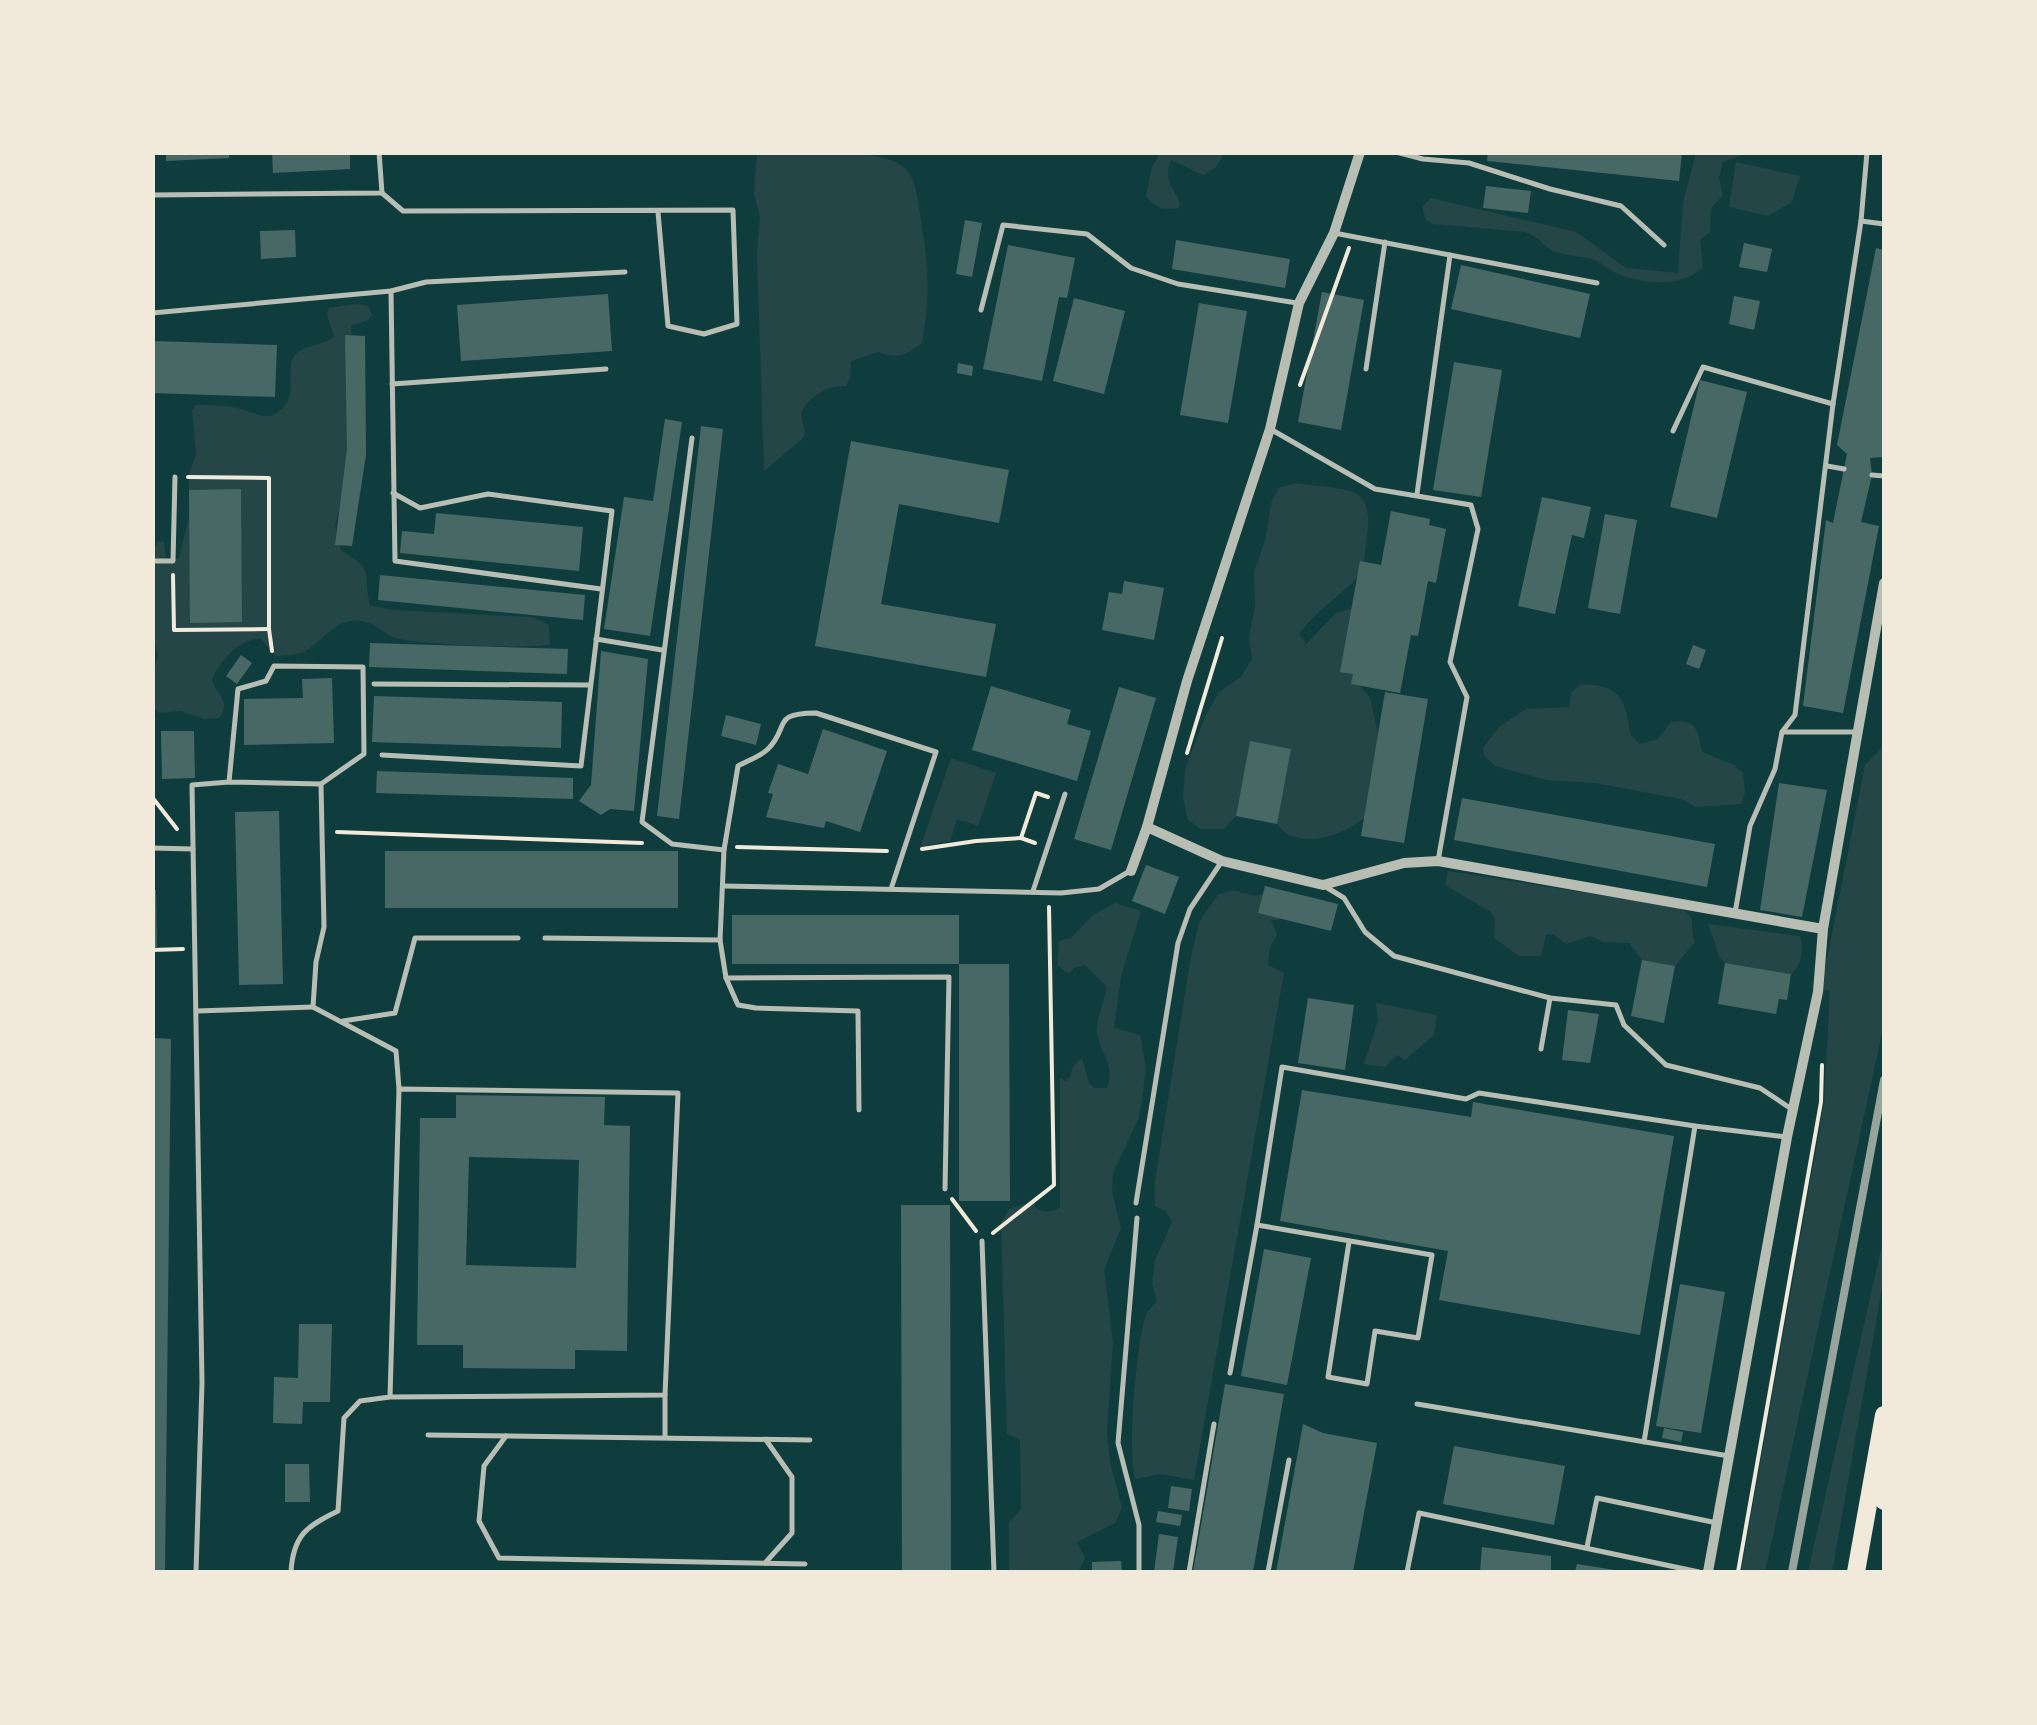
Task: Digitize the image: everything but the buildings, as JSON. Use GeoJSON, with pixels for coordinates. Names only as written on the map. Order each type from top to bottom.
{"type":"FeatureCollection","features":[{"type":"Feature","properties":{"kind":"main road"},"geometry":{"type":"LineString","coordinates":[[1884,1418],[1884,1501]]}},
{"type":"Feature","properties":{"kind":"main road"},"geometry":{"type":"LineString","coordinates":[[1856,1572],[1884,1418]]}},
{"type":"Feature","properties":{"kind":"street"},"geometry":{"type":"LineString","coordinates":[[1131,871],[1187,681],[1270,429],[1298,303],[1334,232],[1360,152]]}},
{"type":"Feature","properties":{"kind":"street"},"geometry":{"type":"LineString","coordinates":[[1708,1572],[1787,1137],[1818,992],[1823,929],[1884,583]]}},
{"type":"Feature","properties":{"kind":"street"},"geometry":{"type":"LineString","coordinates":[[1147,827],[1222,861],[1323,885],[1404,863],[1438,860],[1823,929]]}},
{"type":"Feature","properties":{"kind":"lane"},"geometry":{"type":"LineString","coordinates":[[379,152],[382,193]]}},
{"type":"Feature","properties":{"kind":"lane"},"geometry":{"type":"LineString","coordinates":[[1396,152],[1469,163],[1620,206],[1664,245]]}},
{"type":"Feature","properties":{"kind":"lane"},"geometry":{"type":"LineString","coordinates":[[1734,913],[1750,826],[1775,769],[1782,732],[1795,715],[1867,152]]}},
{"type":"Feature","properties":{"kind":"lane"},"geometry":{"type":"LineString","coordinates":[[152,195],[382,193],[403,211],[733,210],[737,324],[704,334],[668,326],[658,212]]}},
{"type":"Feature","properties":{"kind":"lane"},"geometry":{"type":"LineString","coordinates":[[1861,222],[1884,224]]}},
{"type":"Feature","properties":{"kind":"lane"},"geometry":{"type":"LineString","coordinates":[[982,310],[1003,225],[1087,234],[1131,268],[1178,284],[1298,303]]}},
{"type":"Feature","properties":{"kind":"lane"},"geometry":{"type":"LineString","coordinates":[[1334,232],[1597,282]]}},
{"type":"Feature","properties":{"kind":"lane"},"geometry":{"type":"LineString","coordinates":[[1366,369],[1385,242]]}},
{"type":"Feature","properties":{"kind":"lane"},"geometry":{"type":"LineString","coordinates":[[1417,494],[1450,254]]}},
{"type":"Feature","properties":{"kind":"lane"},"geometry":{"type":"LineString","coordinates":[[152,313],[391,292],[426,282],[625,272]]}},
{"type":"Feature","properties":{"kind":"lane"},"geometry":{"type":"LineString","coordinates":[[391,292],[395,561],[601,589]]}},
{"type":"Feature","properties":{"kind":"lane"},"geometry":{"type":"LineString","coordinates":[[1672,431],[1703,367],[1833,404]]}},
{"type":"Feature","properties":{"kind":"lane"},"geometry":{"type":"LineString","coordinates":[[392,384],[606,369]]}},
{"type":"Feature","properties":{"kind":"lane"},"geometry":{"type":"LineString","coordinates":[[1270,429],[1375,489],[1471,504],[1478,529],[1450,662],[1467,698],[1438,860]]}},
{"type":"Feature","properties":{"kind":"lane"},"geometry":{"type":"LineString","coordinates":[[692,438],[642,822],[672,844],[724,848]]}},
{"type":"Feature","properties":{"kind":"lane"},"geometry":{"type":"LineString","coordinates":[[1827,466],[1844,469]]}},
{"type":"Feature","properties":{"kind":"lane"},"geometry":{"type":"LineString","coordinates":[[1872,475],[1884,476]]}},
{"type":"Feature","properties":{"kind":"lane"},"geometry":{"type":"LineString","coordinates":[[152,561],[173,561],[175,478]]}},
{"type":"Feature","properties":{"kind":"lane"},"geometry":{"type":"LineString","coordinates":[[382,755],[581,766],[612,511],[488,494],[420,508],[393,493]]}},
{"type":"Feature","properties":{"kind":"lane"},"geometry":{"type":"LineString","coordinates":[[596,639],[663,650]]}},
{"type":"Feature","properties":{"kind":"lane"},"geometry":{"type":"LineString","coordinates":[[196,1572],[202,1382],[192,785],[322,784],[364,754],[363,667],[274,666],[266,680],[238,690],[229,782]]}},
{"type":"Feature","properties":{"kind":"lane"},"geometry":{"type":"LineString","coordinates":[[374,684],[589,685]]}},
{"type":"Feature","properties":{"kind":"lane"},"geometry":{"type":"LineString","coordinates":[[860,1110],[858,1012],[738,1005],[726,978],[720,940],[724,848],[738,766],[768,749],[783,721],[795,713],[816,713],[936,752],[891,889]]}},
{"type":"Feature","properties":{"kind":"lane"},"geometry":{"type":"LineString","coordinates":[[1782,732],[1858,732]]}},
{"type":"Feature","properties":{"kind":"lane"},"geometry":{"type":"LineString","coordinates":[[314,1007],[316,962],[324,927],[322,784]]}},
{"type":"Feature","properties":{"kind":"lane"},"geometry":{"type":"LineString","coordinates":[[1032,891],[1064,798]]}},
{"type":"Feature","properties":{"kind":"lane"},"geometry":{"type":"LineString","coordinates":[[152,848],[193,848]]}},
{"type":"Feature","properties":{"kind":"lane"},"geometry":{"type":"LineString","coordinates":[[1136,1202],[1178,943],[1190,909],[1222,861]]}},
{"type":"Feature","properties":{"kind":"lane"},"geometry":{"type":"LineString","coordinates":[[723,886],[1049,892],[1099,889],[1131,871]]}},
{"type":"Feature","properties":{"kind":"lane"},"geometry":{"type":"LineString","coordinates":[[1323,885],[1344,898],[1365,932],[1394,956],[1550,998],[1616,1005],[1624,1026],[1666,1065],[1760,1088],[1793,1109]]}},
{"type":"Feature","properties":{"kind":"lane"},"geometry":{"type":"LineString","coordinates":[[340,1021],[394,1012],[414,938],[518,938]]}},
{"type":"Feature","properties":{"kind":"lane"},"geometry":{"type":"LineString","coordinates":[[545,938],[720,940]]}},
{"type":"Feature","properties":{"kind":"lane"},"geometry":{"type":"LineString","coordinates":[[726,978],[950,977],[945,1189]]}},
{"type":"Feature","properties":{"kind":"lane"},"geometry":{"type":"LineString","coordinates":[[1541,1049],[1550,998]]}},
{"type":"Feature","properties":{"kind":"lane"},"geometry":{"type":"LineString","coordinates":[[197,1011],[314,1007],[396,1051],[390,1397]]}},
{"type":"Feature","properties":{"kind":"lane"},"geometry":{"type":"LineString","coordinates":[[1230,1373],[1282,1067],[1466,1099],[1478,1093],[1787,1137]]}},
{"type":"Feature","properties":{"kind":"lane"},"geometry":{"type":"LineString","coordinates":[[398,1089],[678,1093],[665,1436]]}},
{"type":"Feature","properties":{"kind":"lane"},"geometry":{"type":"LineString","coordinates":[[1644,1442],[1695,1126]]}},
{"type":"Feature","properties":{"kind":"lane"},"geometry":{"type":"LineString","coordinates":[[1137,1218],[1118,1442],[1139,1525],[1139,1572]]}},
{"type":"Feature","properties":{"kind":"lane"},"geometry":{"type":"LineString","coordinates":[[1257,1225],[1432,1256],[1418,1338],[1375,1332],[1367,1384],[1328,1378],[1349,1242]]}},
{"type":"Feature","properties":{"kind":"lane"},"geometry":{"type":"LineString","coordinates":[[982,1240],[994,1572]]}},
{"type":"Feature","properties":{"kind":"lane"},"geometry":{"type":"LineString","coordinates":[[291,1572],[292,1556],[306,1527],[338,1510],[344,1418],[360,1400],[665,1395]]}},
{"type":"Feature","properties":{"kind":"lane"},"geometry":{"type":"LineString","coordinates":[[1417,1404],[1729,1456]]}},
{"type":"Feature","properties":{"kind":"lane"},"geometry":{"type":"LineString","coordinates":[[1189,1572],[1214,1424]]}},
{"type":"Feature","properties":{"kind":"lane"},"geometry":{"type":"LineString","coordinates":[[428,1435],[810,1440]]}},
{"type":"Feature","properties":{"kind":"lane"},"geometry":{"type":"LineString","coordinates":[[506,1436],[484,1466],[479,1520],[499,1558],[805,1564]]}},
{"type":"Feature","properties":{"kind":"lane"},"geometry":{"type":"LineString","coordinates":[[764,1563],[792,1533],[792,1477],[765,1439]]}},
{"type":"Feature","properties":{"kind":"lane"},"geometry":{"type":"LineString","coordinates":[[1268,1572],[1289,1460]]}},
{"type":"Feature","properties":{"kind":"lane"},"geometry":{"type":"LineString","coordinates":[[1587,1547],[1597,1498],[1717,1523]]}},
{"type":"Feature","properties":{"kind":"lane"},"geometry":{"type":"LineString","coordinates":[[1407,1572],[1419,1513],[1699,1572]]}},
{"type":"Feature","properties":{"kind":"path"},"geometry":{"type":"LineString","coordinates":[[175,478],[269,478],[269,629],[274,666]]}},
{"type":"Feature","properties":{"kind":"path"},"geometry":{"type":"LineString","coordinates":[[173,561],[174,630],[269,629]]}},
{"type":"Feature","properties":{"kind":"path"},"geometry":{"type":"LineString","coordinates":[[1021,838],[1036,793],[1064,798]]}},
{"type":"Feature","properties":{"kind":"path"},"geometry":{"type":"LineString","coordinates":[[152,797],[179,831],[166,831]]}},
{"type":"Feature","properties":{"kind":"path"},"geometry":{"type":"LineString","coordinates":[[322,832],[672,844]]}},
{"type":"Feature","properties":{"kind":"path"},"geometry":{"type":"LineString","coordinates":[[724,848],[904,852],[1021,838],[1047,847]]}},
{"type":"Feature","properties":{"kind":"path"},"geometry":{"type":"LineString","coordinates":[[945,1189],[982,1240],[1054,1185],[1049,892]]}},
{"type":"Feature","properties":{"kind":"path"},"geometry":{"type":"LineString","coordinates":[[152,950],[196,948]]}},
{"type":"Feature","properties":{"kind":"path"},"geometry":{"type":"LineString","coordinates":[[1738,1572],[1820,1102],[1822,1065]]}},
{"type":"Feature","properties":{"kind":"shaded area"},"geometry":{"type":"Polygon","coordinates":[[[1160,152],[1224,153],[1216,167],[1203,175],[1171,160],[1168,178],[1180,203],[1179,208],[1169,209],[1157,206],[1146,196],[1152,167],[1160,152]]]}},
{"type":"Feature","properties":{"kind":"shaded area"},"geometry":{"type":"Polygon","coordinates":[[[757,153],[858,154],[895,162],[907,170],[919,206],[928,286],[922,343],[902,355],[879,352],[851,361],[846,386],[825,390],[808,402],[801,414],[805,434],[764,471],[757,252],[760,217],[754,194],[757,153]]]}},
{"type":"Feature","properties":{"kind":"shaded area"},"geometry":{"type":"Polygon","coordinates":[[[1696,153],[1748,153],[1723,162],[1719,178],[1723,195],[1711,209],[1710,232],[1700,240],[1703,267],[1684,279],[1660,282],[1624,276],[1594,260],[1556,252],[1525,232],[1433,224],[1426,220],[1422,207],[1431,198],[1576,232],[1626,268],[1678,273],[1683,202],[1696,153]]]}},
{"type":"Feature","properties":{"kind":"shaded area"},"geometry":{"type":"Polygon","coordinates":[[[1736,162],[1800,176],[1792,202],[1768,216],[1729,207],[1736,162]]]}},
{"type":"Feature","properties":{"kind":"shaded area"},"geometry":{"type":"Polygon","coordinates":[[[368,306],[372,315],[351,326],[354,389],[342,500],[335,525],[341,550],[364,568],[370,605],[393,610],[532,617],[549,625],[550,644],[499,646],[405,640],[370,623],[352,621],[337,626],[296,654],[276,656],[261,639],[238,647],[225,658],[212,680],[224,703],[219,718],[204,719],[181,711],[158,713],[152,704],[158,656],[153,634],[152,552],[158,541],[164,542],[166,561],[179,558],[189,517],[189,474],[196,455],[192,410],[197,405],[217,405],[263,416],[280,411],[289,397],[294,357],[302,349],[334,336],[327,315],[329,308],[368,306]]]}},
{"type":"Feature","properties":{"kind":"shaded area"},"geometry":{"type":"Polygon","coordinates":[[[1296,483],[1354,492],[1367,508],[1361,572],[1299,634],[1306,644],[1336,613],[1354,608],[1350,662],[1355,680],[1370,698],[1380,741],[1365,817],[1346,830],[1321,838],[1297,838],[1286,833],[1269,807],[1250,742],[1236,816],[1224,829],[1201,829],[1188,820],[1183,798],[1185,769],[1219,692],[1241,677],[1252,659],[1249,637],[1255,606],[1254,571],[1265,541],[1272,500],[1279,488],[1296,483]]]}},
{"type":"Feature","properties":{"kind":"shaded area"},"geometry":{"type":"Polygon","coordinates":[[[1580,684],[1614,691],[1623,704],[1631,736],[1640,744],[1658,739],[1671,722],[1691,724],[1702,752],[1734,765],[1743,773],[1745,792],[1741,804],[1696,807],[1681,799],[1595,783],[1546,780],[1495,766],[1484,755],[1483,748],[1499,727],[1526,709],[1569,707],[1571,693],[1580,684]]]}},
{"type":"Feature","properties":{"kind":"shaded area"},"geometry":{"type":"Polygon","coordinates":[[[1884,732],[1884,1024],[1765,1572],[1741,1572],[1824,1104],[1830,991],[1821,989],[1865,765],[1881,749],[1884,732]]]}},
{"type":"Feature","properties":{"kind":"shaded area"},"geometry":{"type":"Polygon","coordinates":[[[951,758],[996,773],[978,826],[957,819],[950,841],[921,846],[951,758]]]}},
{"type":"Feature","properties":{"kind":"shaded area"},"geometry":{"type":"Polygon","coordinates":[[[1448,871],[1671,906],[1690,916],[1695,942],[1675,966],[1642,960],[1629,943],[1604,942],[1590,936],[1566,944],[1553,934],[1546,935],[1541,956],[1519,956],[1494,938],[1495,920],[1491,912],[1445,885],[1448,871]]]}},
{"type":"Feature","properties":{"kind":"shaded area"},"geometry":{"type":"Polygon","coordinates":[[[1233,890],[1254,896],[1275,892],[1281,914],[1279,920],[1271,920],[1277,935],[1270,947],[1268,965],[1284,973],[1194,1480],[1160,1474],[1136,1479],[1132,1425],[1140,1345],[1147,1313],[1157,1301],[1152,1283],[1155,1260],[1172,1222],[1166,1211],[1155,1206],[1155,1181],[1190,962],[1199,922],[1218,895],[1233,890]]]}},
{"type":"Feature","properties":{"kind":"shaded area"},"geometry":{"type":"Polygon","coordinates":[[[1115,903],[1141,911],[1121,977],[1114,1028],[1140,1035],[1146,1068],[1138,1120],[1113,1173],[1112,1192],[1121,1228],[1104,1270],[1113,1342],[1107,1433],[1122,1508],[1115,1523],[1077,1542],[1085,1558],[1078,1572],[1009,1572],[1009,1522],[1021,1510],[1020,1440],[1007,1434],[1001,1222],[1009,1209],[1035,1201],[1035,1207],[1044,1211],[1060,1207],[1060,1078],[1066,1081],[1082,1058],[1089,1083],[1094,1088],[1107,1088],[1109,1066],[1097,1034],[1106,986],[1085,965],[1069,974],[1057,965],[1059,941],[1071,938],[1093,915],[1115,903]]]}},
{"type":"Feature","properties":{"kind":"shaded area"},"geometry":{"type":"Polygon","coordinates":[[[1708,924],[1800,936],[1800,961],[1791,974],[1725,963],[1708,924]]]}},
{"type":"Feature","properties":{"kind":"shaded area"},"geometry":{"type":"Polygon","coordinates":[[[1376,1003],[1437,1015],[1434,1035],[1405,1060],[1397,1055],[1385,1067],[1364,1064],[1378,1020],[1376,1003]]]}},
{"type":"Feature","properties":{"kind":"shaded area"},"geometry":{"type":"Polygon","coordinates":[[[1884,1236],[1884,1277],[1832,1572],[1808,1572],[1884,1236]]]}},
{"type":"Feature","properties":{"kind":"railway"},"geometry":{"type":"LineString","coordinates":[[1792,1572],[1884,1080]]}}]}
